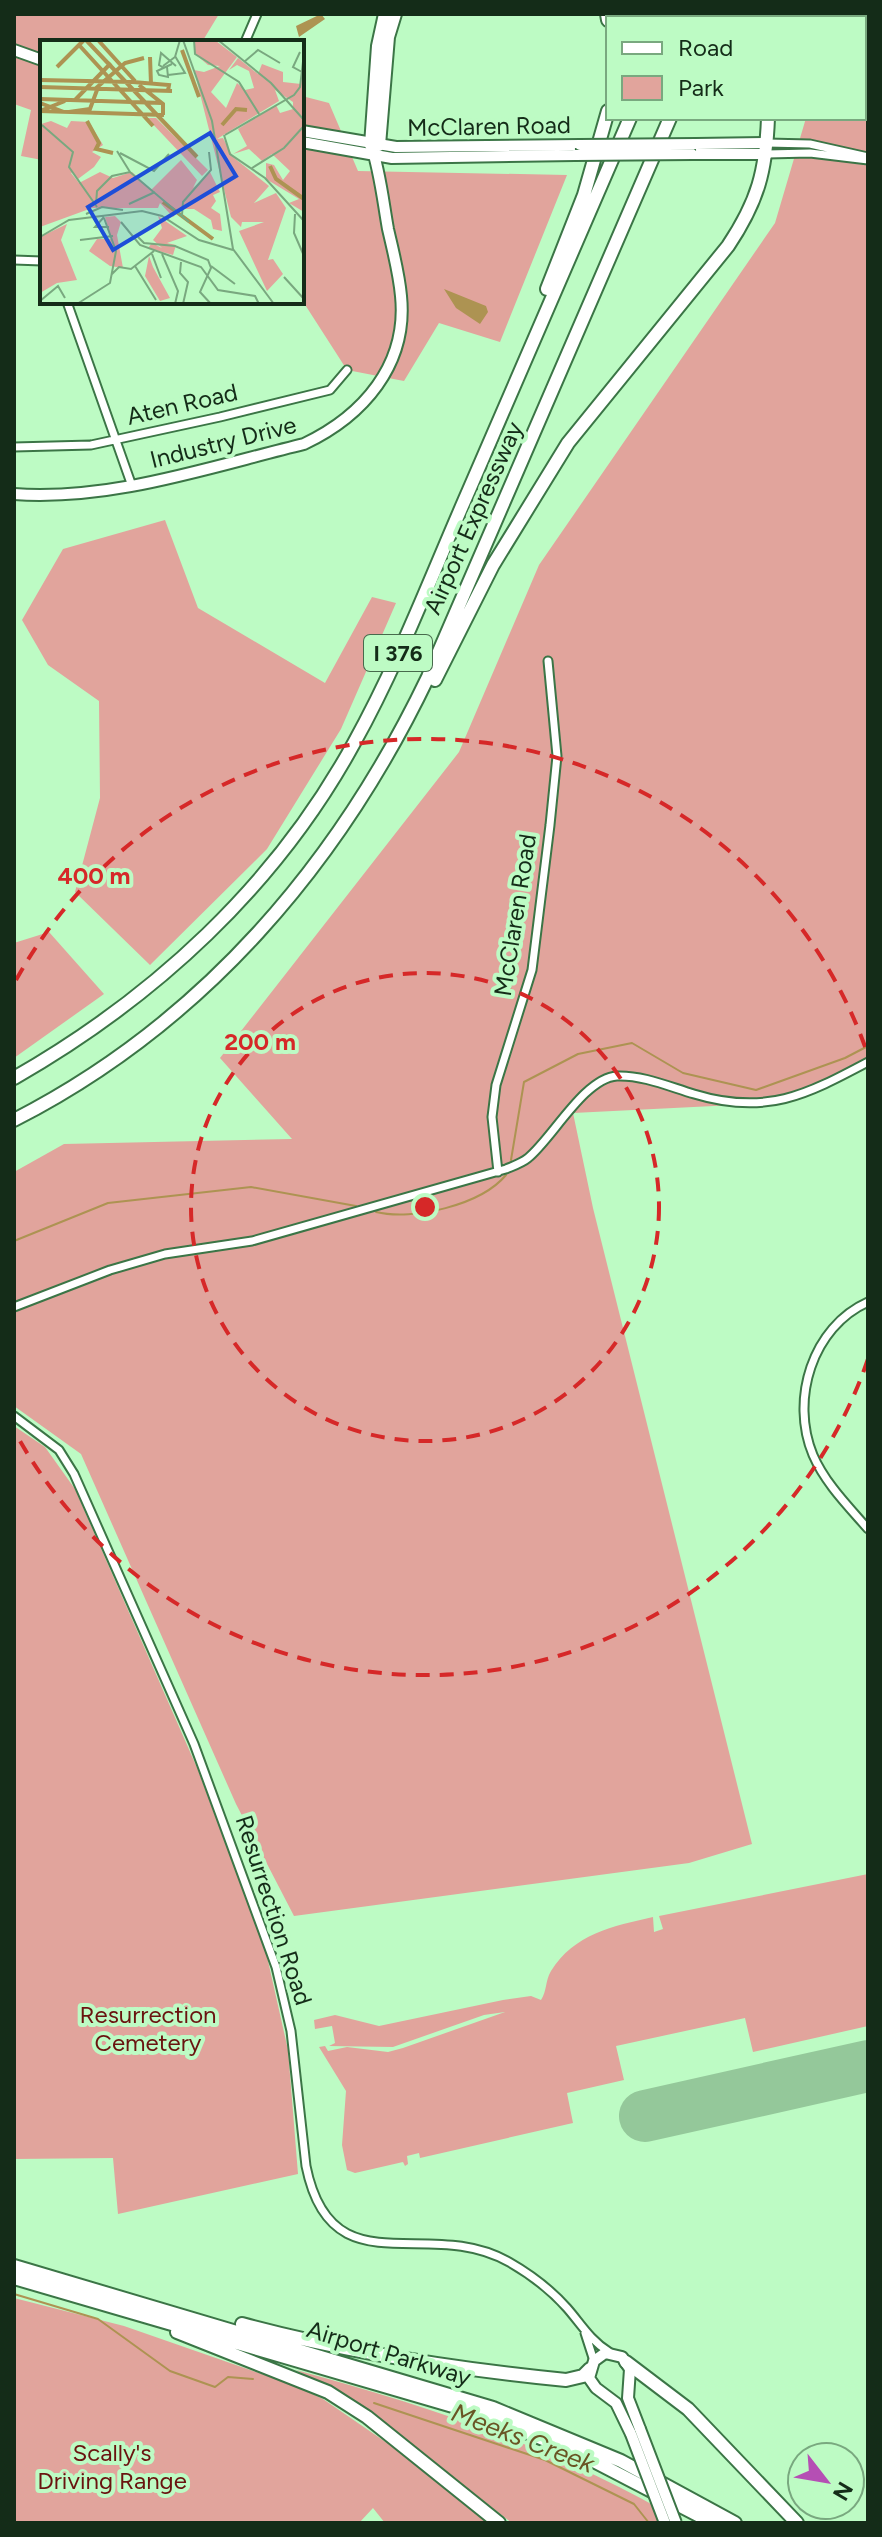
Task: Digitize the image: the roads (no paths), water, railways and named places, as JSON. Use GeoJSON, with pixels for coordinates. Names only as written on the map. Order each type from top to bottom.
{"type":"FeatureCollection","features":[{"type":"Feature","properties":{"kind":"highway"},"geometry":{"type":"LineString","coordinates":[[375,149],[378,46],[385,14]]}},
{"type":"Feature","properties":{"kind":"highway"},"geometry":{"type":"LineString","coordinates":[[375,149],[388,37],[395,14]]}},
{"type":"Feature","properties":{"kind":"highway"},"geometry":{"type":"LineString","coordinates":[[398,654],[554,273],[584,195],[606,118]]}},
{"type":"Feature","properties":{"kind":"highway","name":"Airport Expressway"},"geometry":{"type":"LineString","coordinates":[[14,1078],[115,1015],[163,977],[228,914],[272,865],[323,795],[355,743],[398,654],[629,120]]}},
{"type":"Feature","properties":{"kind":"highway","name":"Airport Expressway"},"geometry":{"type":"LineString","coordinates":[[14,1120],[91,1076],[143,1040],[226,967],[301,886],[364,797],[421,690],[669,120]]}},
{"type":"Feature","properties":{"kind":"highway"},"geometry":{"type":"LineString","coordinates":[[301,886],[350,827],[389,770],[493,565],[568,443],[728,246],[749,215],[760,187],[768,120]]}},
{"type":"Feature","properties":{"kind":"highway"},"geometry":{"type":"LineString","coordinates":[[14,2264],[370,2355],[566,2380],[583,2376],[592,2365]]}},
{"type":"Feature","properties":{"kind":"highway","name":"Airport Parkway"},"geometry":{"type":"LineString","coordinates":[[14,2264],[493,2408],[621,2461],[735,2523]]}},
{"type":"Feature","properties":{"kind":"highway","name":"Airport Parkway"},"geometry":{"type":"LineString","coordinates":[[14,2278],[487,2416],[582,2455],[713,2523]]}},
{"type":"Feature","properties":{"kind":"highway"},"geometry":{"type":"LineString","coordinates":[[76,2296],[328,2392],[367,2417],[499,2523]]}},
{"type":"Feature","properties":{"kind":"highway"},"geometry":{"type":"LineString","coordinates":[[626,2362],[703,2424],[797,2523]]}},
{"type":"Feature","properties":{"kind":"street"},"geometry":{"type":"LineString","coordinates":[[246,40],[257,14]]}},
{"type":"Feature","properties":{"kind":"street"},"geometry":{"type":"LineString","coordinates":[[14,50],[40,59]]}},
{"type":"Feature","properties":{"kind":"street","name":"McClaren Road"},"geometry":{"type":"LineString","coordinates":[[304,131],[375,149]]}},
{"type":"Feature","properties":{"kind":"street","name":"McClaren Road"},"geometry":{"type":"LineString","coordinates":[[304,142],[495,158],[577,150],[767,148],[868,158]]}},
{"type":"Feature","properties":{"kind":"street","name":"Industry Drive"},"geometry":{"type":"LineString","coordinates":[[14,494],[69,495],[132,486],[304,444],[346,419],[378,387],[392,363],[402,297],[375,149]]}},
{"type":"Feature","properties":{"kind":"street"},"geometry":{"type":"LineString","coordinates":[[14,260],[40,261]]}},
{"type":"Feature","properties":{"kind":"street"},"geometry":{"type":"LineString","coordinates":[[68,304],[132,486]]}},
{"type":"Feature","properties":{"kind":"street"},"geometry":{"type":"LineString","coordinates":[[70,312],[75,304]]}},
{"type":"Feature","properties":{"kind":"street","name":"Aten Road"},"geometry":{"type":"LineString","coordinates":[[14,447],[77,447],[330,390],[347,370]]}},
{"type":"Feature","properties":{"kind":"street","name":"McClaren Road"},"geometry":{"type":"LineString","coordinates":[[498,1172],[492,1117],[496,1085],[532,970],[553,798],[556,728],[548,661]]}},
{"type":"Feature","properties":{"kind":"street"},"geometry":{"type":"LineString","coordinates":[[14,1307],[76,1281],[151,1258],[252,1241],[498,1172],[527,1160],[595,1085],[615,1076],[655,1082],[715,1100],[772,1103],[802,1096],[868,1062]]}},
{"type":"Feature","properties":{"kind":"street"},"geometry":{"type":"LineString","coordinates":[[868,1302],[845,1316],[814,1358],[807,1378],[804,1416],[806,1437],[822,1472],[868,1529]]}},
{"type":"Feature","properties":{"kind":"street","name":"Resurrection Road"},"geometry":{"type":"LineString","coordinates":[[14,1416],[59,1450],[74,1474],[208,1779],[284,1992],[310,2191],[320,2212],[338,2230],[355,2239],[462,2244],[493,2255],[551,2293],[585,2331],[610,2352]]}},
{"type":"Feature","properties":{"kind":"street","name":"Resurrection Road"},"geometry":{"type":"LineString","coordinates":[[585,2331],[592,2365]]}},
{"type":"Feature","properties":{"kind":"street"},"geometry":{"type":"LineString","coordinates":[[665,2523],[635,2432],[628,2398],[631,2373],[626,2362],[610,2352],[592,2365],[591,2384],[616,2403],[635,2432],[676,2523]]}},
{"type":"Feature","properties":{"kind":"waterway"},"geometry":{"type":"LineString","coordinates":[[511,1160],[524,1082],[578,1054],[632,1043],[683,1073],[756,1090],[845,1058],[868,1046]]}},
{"type":"Feature","properties":{"kind":"waterway"},"geometry":{"type":"LineString","coordinates":[[376,1212],[408,1214],[446,1208],[480,1195],[506,1175]]}},
{"type":"Feature","properties":{"kind":"waterway"},"geometry":{"type":"LineString","coordinates":[[14,1241],[108,1203],[251,1187],[356,1206]]}},
{"type":"Feature","properties":{"kind":"waterway","name":"Meeks Creek"},"geometry":{"type":"LineString","coordinates":[[14,2294],[98,2319],[170,2371],[215,2387],[228,2377],[253,2379]]}},
{"type":"Feature","properties":{"kind":"waterway","name":"Meeks Creek"},"geometry":{"type":"LineString","coordinates":[[374,2403],[545,2460],[634,2504],[649,2523]]}},
{"type":"Feature","properties":{"kind":"park label","name":"Resurrection Cemetery"},"geometry":{"type":"Point","coordinates":[148,2028]}},
{"type":"Feature","properties":{"kind":"park label","name":"Scally's Driving Range"},"geometry":{"type":"Point","coordinates":[112,2466]}}]}
